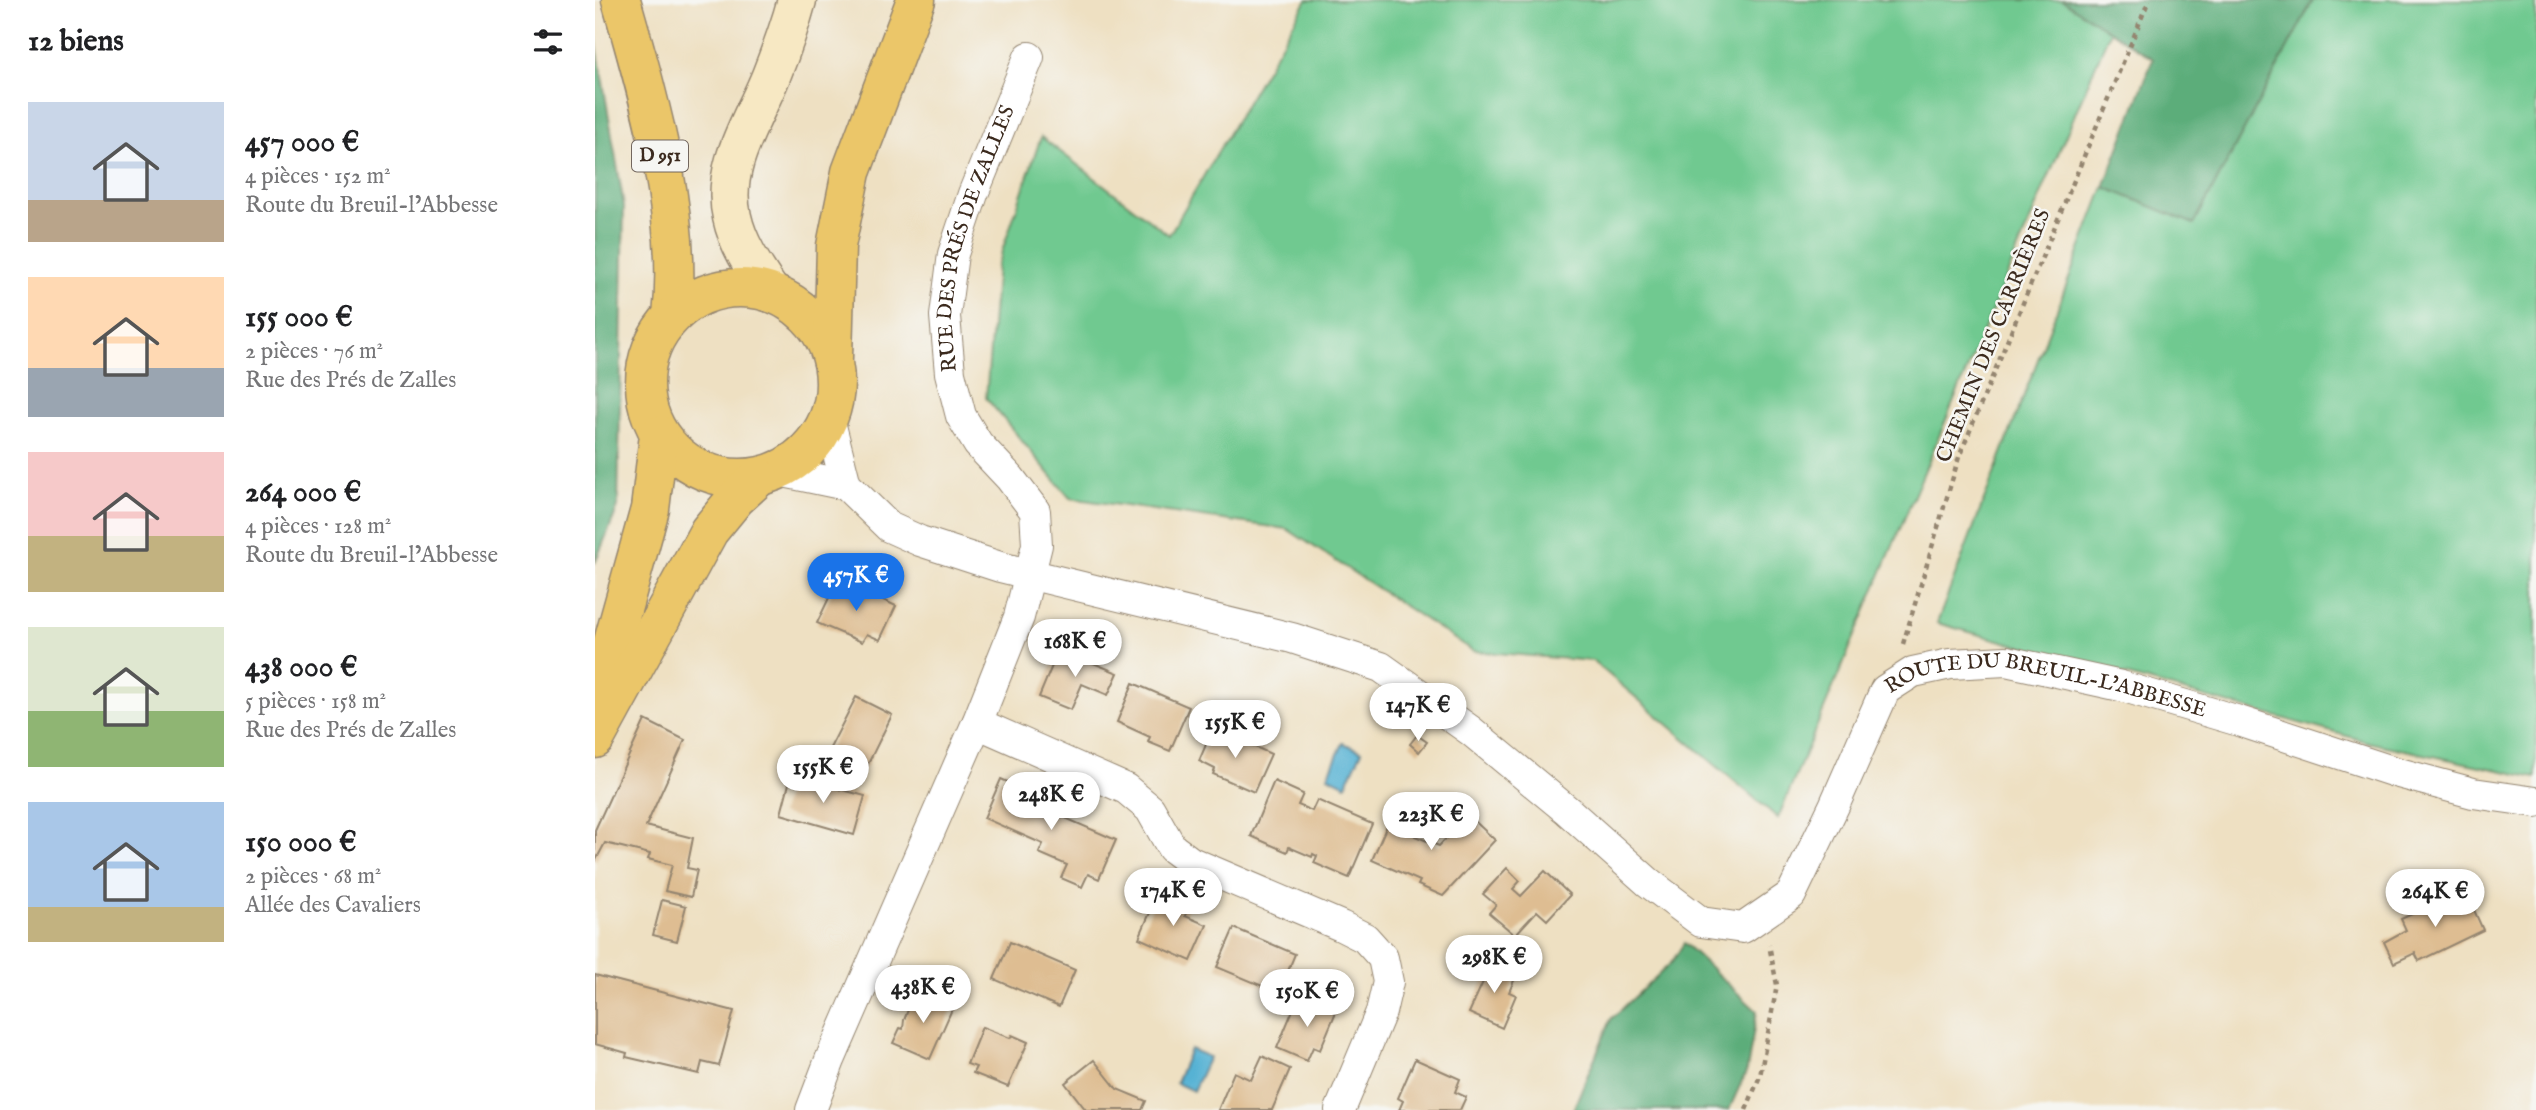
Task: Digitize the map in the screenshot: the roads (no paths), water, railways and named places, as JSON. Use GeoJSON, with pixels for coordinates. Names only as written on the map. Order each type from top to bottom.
{"type":"FeatureCollection","features":[{"type":"Feature","properties":{"kind":"main road","name":"D 951"},"geometry":{"type":"LineString","coordinates":[[621,0],[656,131],[666,188],[675,290],[672,316]]}},
{"type":"Feature","properties":{"kind":"main road"},"geometry":{"type":"LineString","coordinates":[[771,293],[741,244],[731,216],[729,186],[735,157],[771,76],[797,0]]}},
{"type":"Feature","properties":{"kind":"main road"},"geometry":{"type":"LineString","coordinates":[[595,739],[709,531],[736,498],[769,474],[800,458],[817,440],[829,418],[835,389],[833,360],[836,246],[849,184],[916,0]]}},
{"type":"Feature","properties":{"kind":"main road"},"geometry":{"type":"LineString","coordinates":[[769,474],[731,479],[703,472],[678,457],[659,435],[646,405],[644,373],[653,342],[672,316],[693,299],[718,289],[744,287],[771,293],[792,303],[810,318],[824,338],[833,360]]}},
{"type":"Feature","properties":{"kind":"main road"},"geometry":{"type":"LineString","coordinates":[[595,707],[650,509],[659,435]]}},
{"type":"Feature","properties":{"kind":"street","name":"RUE DES PRÉS DE ZALLES"},"geometry":{"type":"LineString","coordinates":[[811,1110],[829,1060],[977,723],[1019,617],[1031,574],[1037,545],[1035,511],[1010,478],[978,444],[961,416],[950,373],[945,316],[953,254],[973,194],[1029,57]]}},
{"type":"Feature","properties":{"kind":"street"},"geometry":{"type":"LineString","coordinates":[[769,474],[846,485],[829,418]]}},
{"type":"Feature","properties":{"kind":"street","name":"ROUTE DU BREUIL-L’ABBESSE"},"geometry":{"type":"LineString","coordinates":[[846,485],[889,527],[932,545],[1000,567],[1292,638],[1381,667],[1471,731],[1648,882],[1701,922],[1743,928],[1791,895],[1885,690],[1913,672],[1950,664],[2006,661],[2121,686],[2395,772],[2473,793],[2536,802]]}},
{"type":"Feature","properties":{"kind":"street"},"geometry":{"type":"LineString","coordinates":[[977,723],[1126,789],[1150,809],[1172,848],[1191,862],[1365,938],[1383,958],[1388,982],[1381,1012],[1340,1110]]}},
{"type":"Feature","properties":{"kind":"water"},"geometry":{"type":"Polygon","coordinates":[[[1343,743],[1362,751],[1346,785],[1328,776],[1343,743]]]}},
{"type":"Feature","properties":{"kind":"water"},"geometry":{"type":"Polygon","coordinates":[[[1190,1049],[1209,1057],[1193,1091],[1176,1083],[1190,1049]]]}}]}
